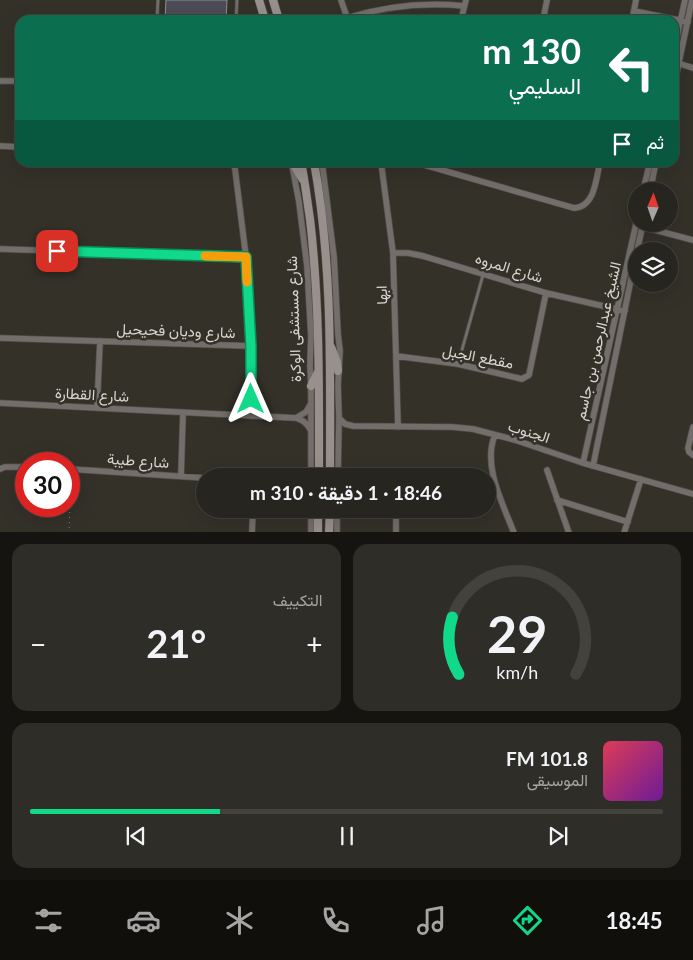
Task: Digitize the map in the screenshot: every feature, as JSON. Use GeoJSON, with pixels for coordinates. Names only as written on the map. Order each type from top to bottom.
{"type":"FeatureCollection","features":[{"type":"Feature","properties":{"kind":"street"},"geometry":{"type":"LineString","coordinates":[[259,0],[264,15]]}},
{"type":"Feature","properties":{"kind":"street"},"geometry":{"type":"LineString","coordinates":[[273,0],[278,15]]}},
{"type":"Feature","properties":{"kind":"street"},"geometry":{"type":"LineString","coordinates":[[341,0],[347,15]]}},
{"type":"Feature","properties":{"kind":"street"},"geometry":{"type":"LineString","coordinates":[[543,15],[547,0]]}},
{"type":"Feature","properties":{"kind":"street"},"geometry":{"type":"LineString","coordinates":[[633,15],[636,0]]}},
{"type":"Feature","properties":{"kind":"street"},"geometry":{"type":"LineString","coordinates":[[679,26],[685,0]]}},
{"type":"Feature","properties":{"kind":"street"},"geometry":{"type":"LineString","coordinates":[[679,53],[692,0]]}},
{"type":"Feature","properties":{"kind":"street"},"geometry":{"type":"LineString","coordinates":[[361,15],[385,8],[465,3]]}},
{"type":"Feature","properties":{"kind":"street"},"geometry":{"type":"LineString","coordinates":[[634,11],[652,15]]}},
{"type":"Feature","properties":{"kind":"street"},"geometry":{"type":"LineString","coordinates":[[680,21],[688,22]]}},
{"type":"Feature","properties":{"kind":"street"},"geometry":{"type":"LineString","coordinates":[[679,64],[693,68]]}},
{"type":"Feature","properties":{"kind":"street"},"geometry":{"type":"LineString","coordinates":[[0,81],[15,81]]}},
{"type":"Feature","properties":{"kind":"street"},"geometry":{"type":"LineString","coordinates":[[0,146],[15,147]]}},
{"type":"Feature","properties":{"kind":"street","name":"شارع وديان فحيحيل"},"geometry":{"type":"LineString","coordinates":[[234,167],[246,257],[251,346],[251,416]]}},
{"type":"Feature","properties":{"kind":"street","name":"شارع مستشفى الوكرة"},"geometry":{"type":"LineString","coordinates":[[293,167],[300,202],[307,266],[311,336],[311,468]]}},
{"type":"Feature","properties":{"kind":"street"},"geometry":{"type":"LineString","coordinates":[[295,167],[305,184]]}},
{"type":"Feature","properties":{"kind":"street","name":"شارع مستشفى الوكرة"},"geometry":{"type":"LineString","coordinates":[[302,167],[315,272],[319,370],[319,468]]}},
{"type":"Feature","properties":{"kind":"street"},"geometry":{"type":"LineString","coordinates":[[315,167],[326,252],[330,345],[330,468]]}},
{"type":"Feature","properties":{"kind":"street"},"geometry":{"type":"LineString","coordinates":[[323,167],[334,257],[340,351],[338,371],[338,468]]}},
{"type":"Feature","properties":{"kind":"street","name":"ابها"},"geometry":{"type":"LineString","coordinates":[[382,167],[393,253],[398,427]]}},
{"type":"Feature","properties":{"kind":"street"},"geometry":{"type":"LineString","coordinates":[[431,167],[574,208],[580,208],[590,200],[599,167]]}},
{"type":"Feature","properties":{"kind":"street"},"geometry":{"type":"LineString","coordinates":[[645,182],[649,167]]}},
{"type":"Feature","properties":{"kind":"street"},"geometry":{"type":"LineString","coordinates":[[652,182],[655,167]]}},
{"type":"Feature","properties":{"kind":"street","name":"الشيخ عبدالرحمن بن جاسم"},"geometry":{"type":"LineString","coordinates":[[583,463],[637,232]]}},
{"type":"Feature","properties":{"kind":"street"},"geometry":{"type":"LineString","coordinates":[[664,232],[693,240]]}},
{"type":"Feature","properties":{"kind":"street"},"geometry":{"type":"LineString","coordinates":[[0,249],[246,257]]}},
{"type":"Feature","properties":{"kind":"street","name":"شارع المروه"},"geometry":{"type":"LineString","coordinates":[[393,253],[423,256],[546,293],[624,311]]}},
{"type":"Feature","properties":{"kind":"street","name":"الشيخ عبدالرحمن بن جاسم"},"geometry":{"type":"LineString","coordinates":[[593,466],[628,292]]}},
{"type":"Feature","properties":{"kind":"street","name":"مقطع الجبل"},"geometry":{"type":"LineString","coordinates":[[396,356],[458,364],[522,379],[529,375],[546,293]]}},
{"type":"Feature","properties":{"kind":"street","name":"شارع وديان فحيحيل"},"geometry":{"type":"LineString","coordinates":[[0,338],[251,346]]}},
{"type":"Feature","properties":{"kind":"street","name":"شارع وديان فحيحيل"},"geometry":{"type":"LineString","coordinates":[[97,408],[100,341]]}},
{"type":"Feature","properties":{"kind":"street"},"geometry":{"type":"LineString","coordinates":[[330,345],[335,354],[338,371]]}},
{"type":"Feature","properties":{"kind":"street"},"geometry":{"type":"LineString","coordinates":[[311,386],[319,370]]}},
{"type":"Feature","properties":{"kind":"street","name":"شارع القطارة"},"geometry":{"type":"LineString","coordinates":[[0,403],[296,418]]}},
{"type":"Feature","properties":{"kind":"street"},"geometry":{"type":"LineString","coordinates":[[296,418],[306,412],[310,405]]}},
{"type":"Feature","properties":{"kind":"street"},"geometry":{"type":"LineString","coordinates":[[181,476],[183,413]]}},
{"type":"Feature","properties":{"kind":"street"},"geometry":{"type":"LineString","coordinates":[[296,418],[304,421],[311,431]]}},
{"type":"Feature","properties":{"kind":"street"},"geometry":{"type":"LineString","coordinates":[[339,418],[345,424],[352,426]]}},
{"type":"Feature","properties":{"kind":"street"},"geometry":{"type":"LineString","coordinates":[[339,435],[345,429],[352,426]]}},
{"type":"Feature","properties":{"kind":"street","name":"الجنوب"},"geometry":{"type":"LineString","coordinates":[[352,426],[463,428],[495,435],[593,466],[693,494]]}},
{"type":"Feature","properties":{"kind":"street"},"geometry":{"type":"LineString","coordinates":[[693,427],[688,448],[689,452],[693,455]]}},
{"type":"Feature","properties":{"kind":"street"},"geometry":{"type":"LineString","coordinates":[[492,468],[490,454],[495,435]]}},
{"type":"Feature","properties":{"kind":"street"},"geometry":{"type":"LineString","coordinates":[[0,469],[15,467]]}},
{"type":"Feature","properties":{"kind":"street","name":"شارع طيبة"},"geometry":{"type":"LineString","coordinates":[[80,470],[196,477]]}},
{"type":"Feature","properties":{"kind":"street"},"geometry":{"type":"LineString","coordinates":[[547,470],[569,532]]}},
{"type":"Feature","properties":{"kind":"street"},"geometry":{"type":"LineString","coordinates":[[624,532],[641,479]]}},
{"type":"Feature","properties":{"kind":"street"},"geometry":{"type":"LineString","coordinates":[[496,486],[514,532]]}},
{"type":"Feature","properties":{"kind":"street"},"geometry":{"type":"LineString","coordinates":[[557,500],[628,522]]}},
{"type":"Feature","properties":{"kind":"street"},"geometry":{"type":"LineString","coordinates":[[252,532],[253,518]]}},
{"type":"Feature","properties":{"kind":"street"},"geometry":{"type":"LineString","coordinates":[[311,518],[311,532]]}},
{"type":"Feature","properties":{"kind":"street"},"geometry":{"type":"LineString","coordinates":[[318,518],[318,532]]}},
{"type":"Feature","properties":{"kind":"street"},"geometry":{"type":"LineString","coordinates":[[332,518],[336,532]]}},
{"type":"Feature","properties":{"kind":"street"},"geometry":{"type":"LineString","coordinates":[[336,532],[337,518]]}},
{"type":"Feature","properties":{"kind":"street"},"geometry":{"type":"LineString","coordinates":[[396,518],[396,532]]}},
{"type":"Feature","properties":{"kind":"lane"},"geometry":{"type":"LineString","coordinates":[[157,15],[158,0]]}},
{"type":"Feature","properties":{"kind":"lane"},"geometry":{"type":"LineString","coordinates":[[236,15],[237,0]]}},
{"type":"Feature","properties":{"kind":"lane"},"geometry":{"type":"LineString","coordinates":[[458,364],[484,274]]}},
{"type":"Feature","properties":{"kind":"path"},"geometry":{"type":"LineString","coordinates":[[69,517],[69,532]]}},
{"type":"Feature","properties":{"kind":"building"},"geometry":{"type":"Polygon","coordinates":[[[166,0],[227,0],[226,15],[165,15],[166,0]]]}},
{"type":"Feature","properties":{"kind":"slow traffic"},"geometry":{"type":"LineString","coordinates":[[205,256],[246,257],[247,282]]}},
{"type":"Feature","properties":{"kind":"route"},"geometry":{"type":"LineString","coordinates":[[57,251],[246,257],[251,346],[251,399]]}}]}
